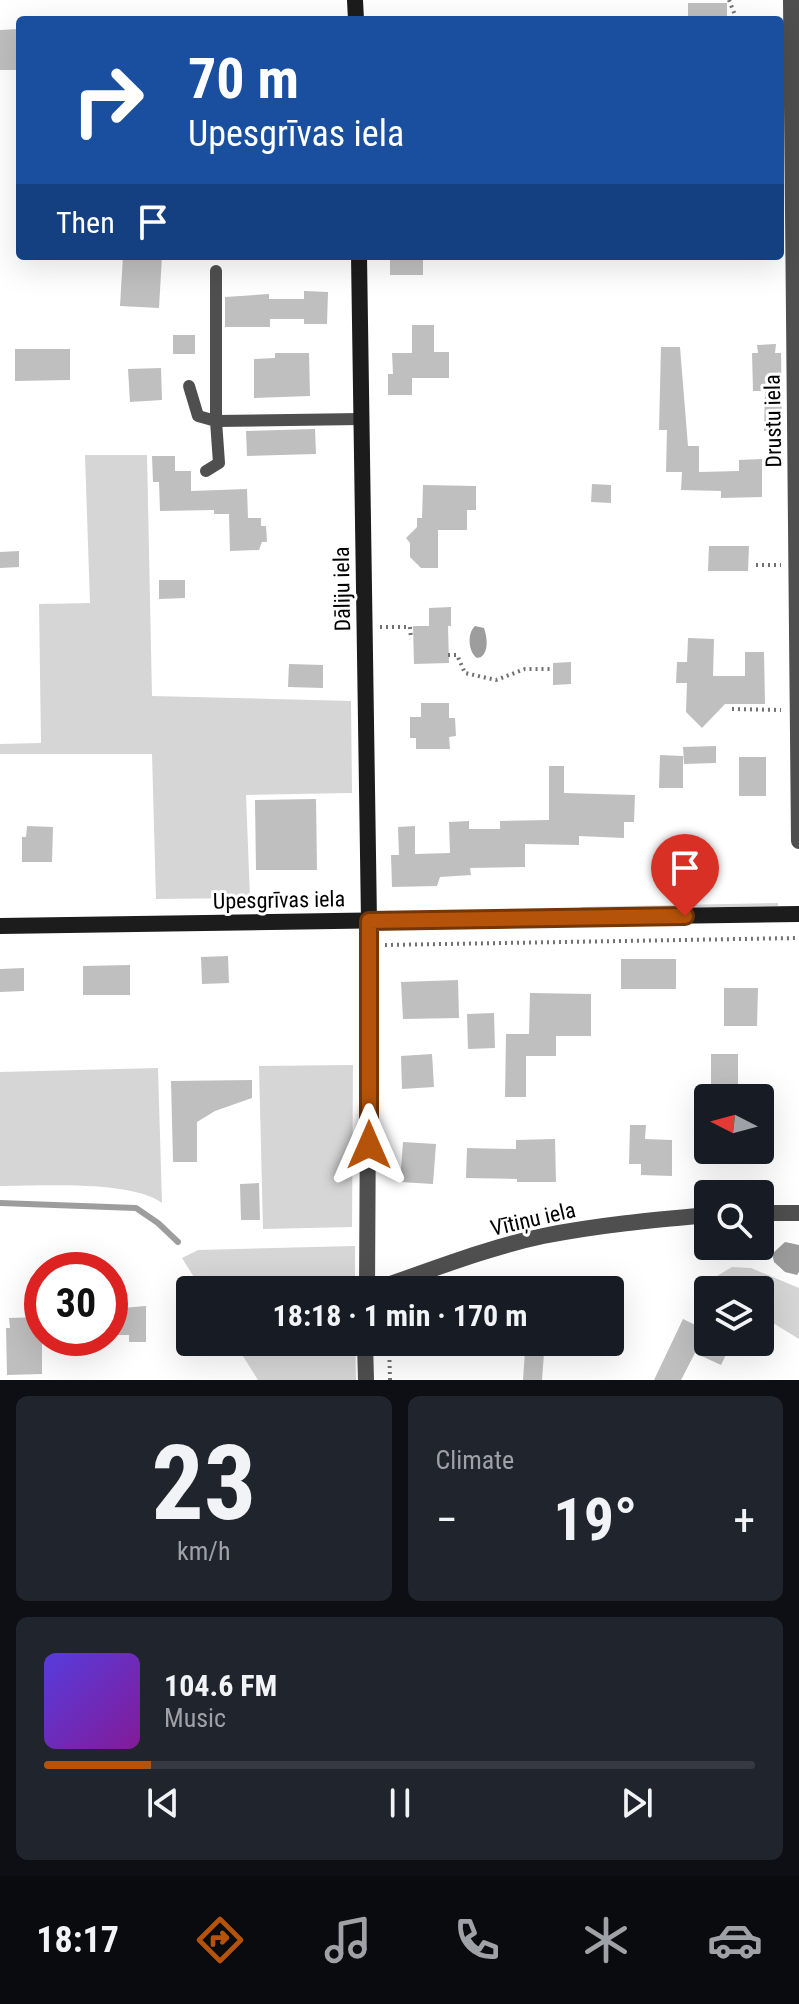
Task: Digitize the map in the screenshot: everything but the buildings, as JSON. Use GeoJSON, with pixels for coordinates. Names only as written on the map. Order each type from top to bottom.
{"type":"FeatureCollection","features":[{"type":"Feature","properties":{"kind":"street","name":"Drustu iela"},"geometry":{"type":"LineString","coordinates":[[791,0],[799,841]]}},
{"type":"Feature","properties":{"kind":"street","name":"Dāliju iela"},"geometry":{"type":"LineString","coordinates":[[359,260],[369,921]]}},
{"type":"Feature","properties":{"kind":"street","name":"Upesgrīvas iela"},"geometry":{"type":"LineString","coordinates":[[0,926],[799,914]]}},
{"type":"Feature","properties":{"kind":"street"},"geometry":{"type":"LineString","coordinates":[[367,1276],[369,921]]}},
{"type":"Feature","properties":{"kind":"street"},"geometry":{"type":"LineString","coordinates":[[774,1213],[799,1213]]}},
{"type":"Feature","properties":{"kind":"street","name":"Vītiņu iela"},"geometry":{"type":"LineString","coordinates":[[415,1276],[542,1236],[629,1222],[694,1216]]}},
{"type":"Feature","properties":{"kind":"street"},"geometry":{"type":"LineString","coordinates":[[365,1356],[366,1380]]}},
{"type":"Feature","properties":{"kind":"lane"},"geometry":{"type":"LineString","coordinates":[[206,471],[219,463],[216,271]]}},
{"type":"Feature","properties":{"kind":"lane"},"geometry":{"type":"LineString","coordinates":[[189,386],[198,416],[216,421],[361,419]]}},
{"type":"Feature","properties":{"kind":"path"},"geometry":{"type":"LineString","coordinates":[[756,565],[796,565]]}},
{"type":"Feature","properties":{"kind":"path"},"geometry":{"type":"LineString","coordinates":[[364,627],[410,627],[411,639]]}},
{"type":"Feature","properties":{"kind":"path"},"geometry":{"type":"LineString","coordinates":[[448,655],[457,655],[465,673],[496,680],[525,669],[553,669]]}},
{"type":"Feature","properties":{"kind":"path"},"geometry":{"type":"LineString","coordinates":[[732,709],[798,710]]}},
{"type":"Feature","properties":{"kind":"path"},"geometry":{"type":"LineString","coordinates":[[369,921],[379,945],[799,938]]}},
{"type":"Feature","properties":{"kind":"path"},"geometry":{"type":"LineString","coordinates":[[389,1356],[390,1380]]}},
{"type":"Feature","properties":{"kind":"shaded area"},"geometry":{"type":"Polygon","coordinates":[[[85,455],[147,455],[152,696],[351,701],[352,793],[246,795],[250,898],[156,899],[152,754],[0,754],[0,744],[41,743],[39,604],[90,603],[85,455]]]}},
{"type":"Feature","properties":{"kind":"shaded area"},"geometry":{"type":"Polygon","coordinates":[[[475,626],[484,628],[486,640],[485,651],[477,658],[470,642],[475,626]]]}},
{"type":"Feature","properties":{"kind":"shaded area"},"geometry":{"type":"Polygon","coordinates":[[[778,903],[778,906],[581,910],[581,907],[778,903]]]}},
{"type":"Feature","properties":{"kind":"shaded area"},"geometry":{"type":"Polygon","coordinates":[[[353,1065],[352,1227],[263,1229],[259,1066],[353,1065]]]}},
{"type":"Feature","properties":{"kind":"shaded area"},"geometry":{"type":"Polygon","coordinates":[[[158,1068],[162,1203],[148,1196],[108,1188],[0,1186],[0,1072],[158,1068]]]}},
{"type":"Feature","properties":{"kind":"shaded area"},"geometry":{"type":"Polygon","coordinates":[[[785,1242],[799,1245],[797,1275],[785,1272],[774,1262],[774,1252],[785,1242]]]}},
{"type":"Feature","properties":{"kind":"shaded area"},"geometry":{"type":"Polygon","coordinates":[[[355,1246],[355,1276],[193,1276],[182,1258],[198,1250],[355,1246]]]}},
{"type":"Feature","properties":{"kind":"shaded area"},"geometry":{"type":"Polygon","coordinates":[[[732,1267],[751,1268],[770,1276],[717,1276],[732,1267]]]}},
{"type":"Feature","properties":{"kind":"shaded area"},"geometry":{"type":"Polygon","coordinates":[[[774,1278],[799,1288],[799,1339],[774,1324],[774,1278]]]}},
{"type":"Feature","properties":{"kind":"shaded area"},"geometry":{"type":"Polygon","coordinates":[[[243,1356],[355,1356],[356,1380],[258,1380],[243,1356]]]}},
{"type":"Feature","properties":{"kind":"waterway"},"geometry":{"type":"LineString","coordinates":[[0,1203],[136,1208],[178,1242]]}},
{"type":"Feature","properties":{"kind":"route"},"geometry":{"type":"LineString","coordinates":[[369,1145],[369,921],[685,916]]}}]}
